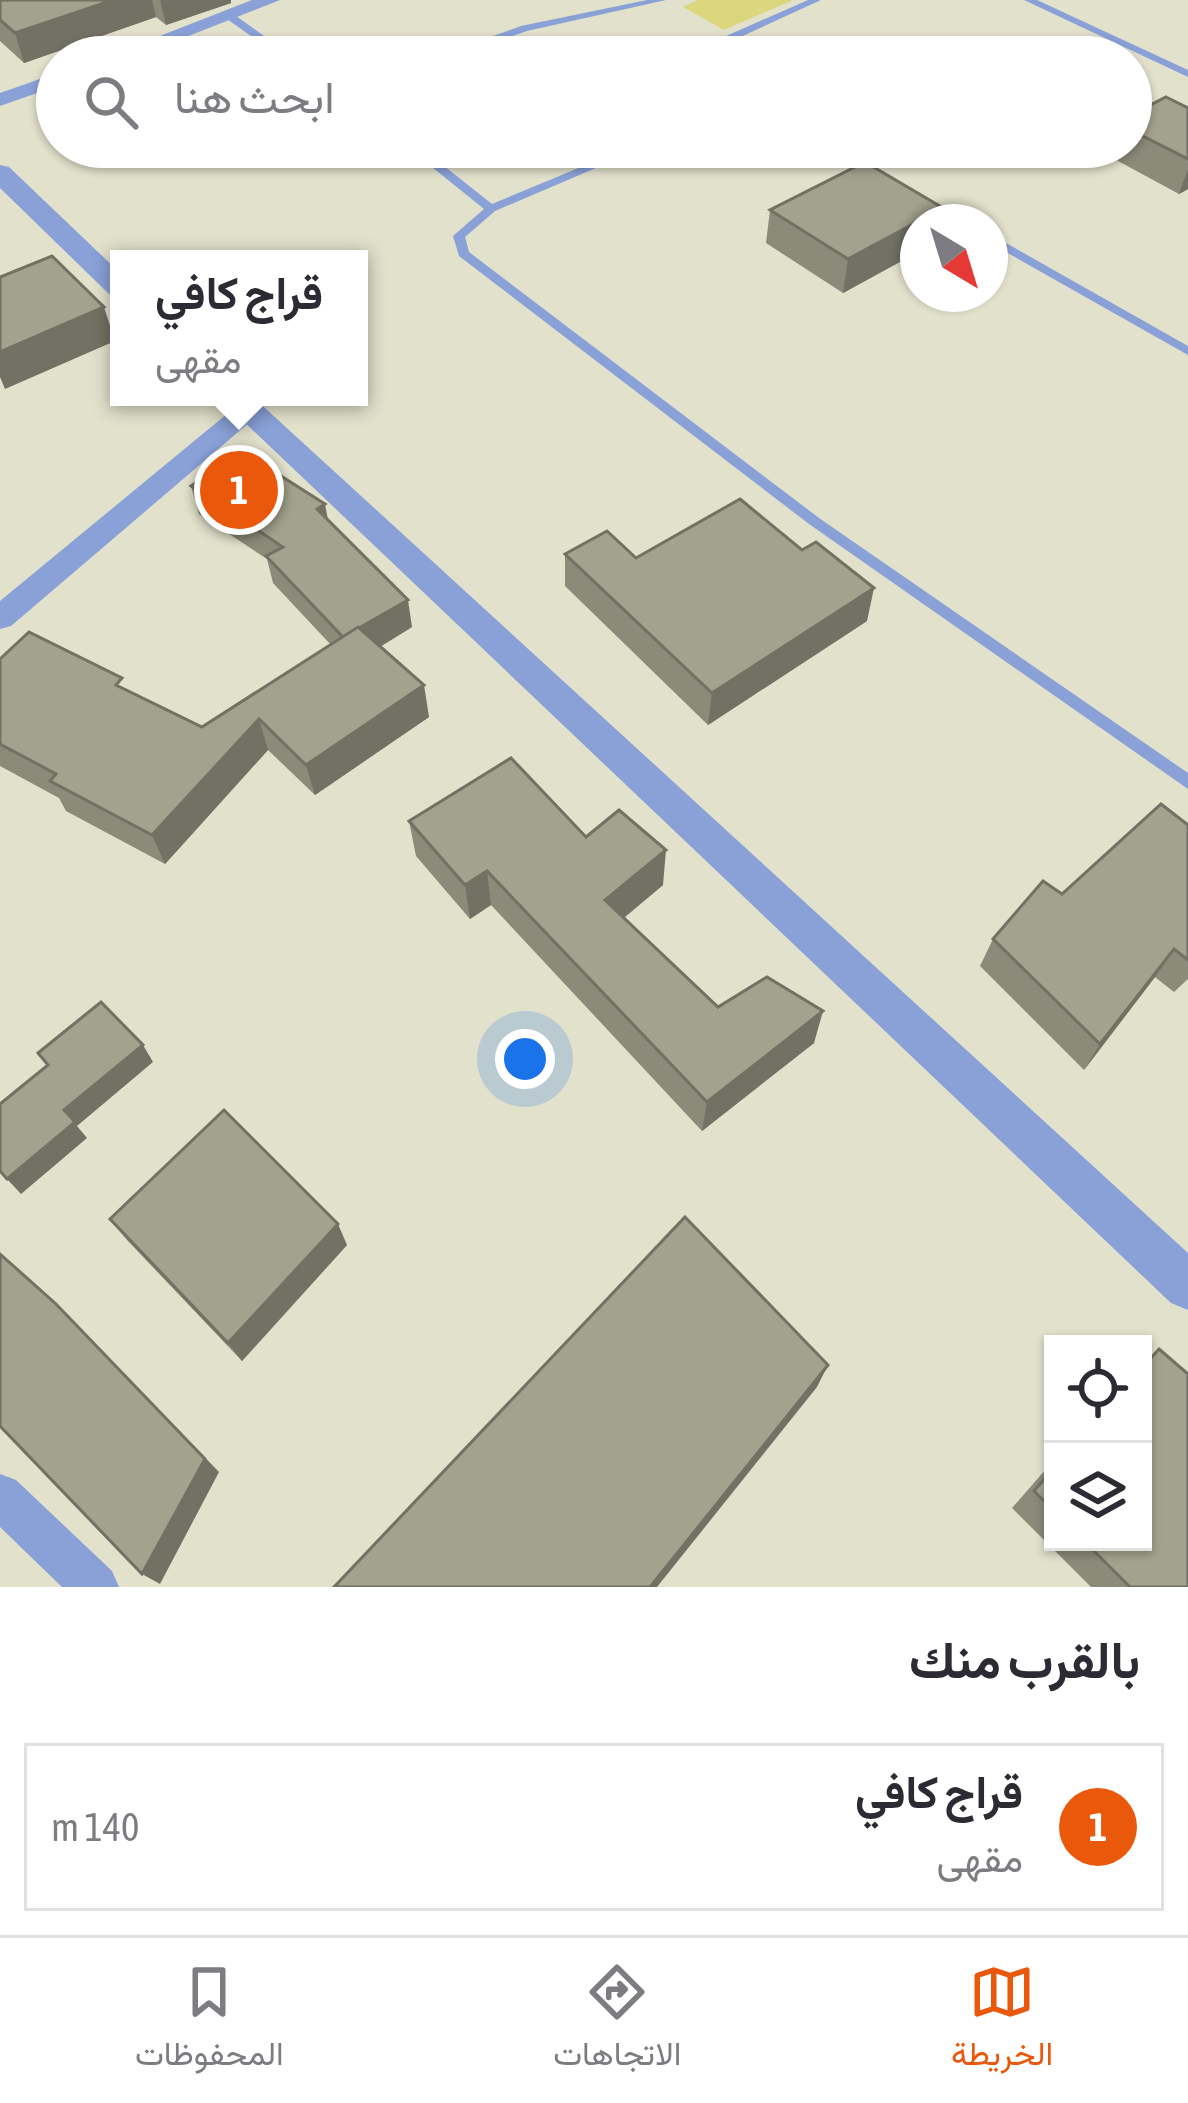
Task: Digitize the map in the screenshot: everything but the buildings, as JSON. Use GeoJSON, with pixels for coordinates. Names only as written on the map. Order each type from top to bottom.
{"type":"FeatureCollection","features":[{"type":"Feature","properties":{"kind":"street"},"geometry":{"type":"LineString","coordinates":[[172,36],[270,0]]}},
{"type":"Feature","properties":{"kind":"street"},"geometry":{"type":"LineString","coordinates":[[0,100],[36,87]]}},
{"type":"Feature","properties":{"kind":"street"},"geometry":{"type":"LineString","coordinates":[[0,173],[110,279]]}},
{"type":"Feature","properties":{"kind":"street"},"geometry":{"type":"LineString","coordinates":[[0,618],[238,406]]}},
{"type":"Feature","properties":{"kind":"street"},"geometry":{"type":"LineString","coordinates":[[244,406],[1188,1286]]}},
{"type":"Feature","properties":{"kind":"street"},"geometry":{"type":"LineString","coordinates":[[0,1496],[96,1587]]}},
{"type":"Feature","properties":{"kind":"lane"},"geometry":{"type":"LineString","coordinates":[[502,36],[661,0]]}},
{"type":"Feature","properties":{"kind":"lane"},"geometry":{"type":"LineString","coordinates":[[735,36],[816,0]]}},
{"type":"Feature","properties":{"kind":"lane"},"geometry":{"type":"LineString","coordinates":[[1029,0],[1106,36]]}},
{"type":"Feature","properties":{"kind":"lane"},"geometry":{"type":"LineString","coordinates":[[228,15],[258,36]]}},
{"type":"Feature","properties":{"kind":"lane"},"geometry":{"type":"LineString","coordinates":[[1152,57],[1188,74]]}},
{"type":"Feature","properties":{"kind":"lane"},"geometry":{"type":"LineString","coordinates":[[440,168],[491,208]]}},
{"type":"Feature","properties":{"kind":"lane"},"geometry":{"type":"LineString","coordinates":[[588,168],[491,208],[459,236],[463,253],[814,521],[1188,782]]}},
{"type":"Feature","properties":{"kind":"lane"},"geometry":{"type":"LineString","coordinates":[[867,168],[887,179]]}},
{"type":"Feature","properties":{"kind":"lane"},"geometry":{"type":"LineString","coordinates":[[906,190],[930,204]]}},
{"type":"Feature","properties":{"kind":"lane"},"geometry":{"type":"LineString","coordinates":[[1008,248],[1188,351]]}},
{"type":"Feature","properties":{"kind":"shaded area"},"geometry":{"type":"Polygon","coordinates":[[[698,0],[793,0],[724,30],[683,7],[698,0]]]}},
{"type":"Feature","properties":{"kind":"place","name":"قراج كافي"},"geometry":{"type":"Point","coordinates":[239,490]}}]}
